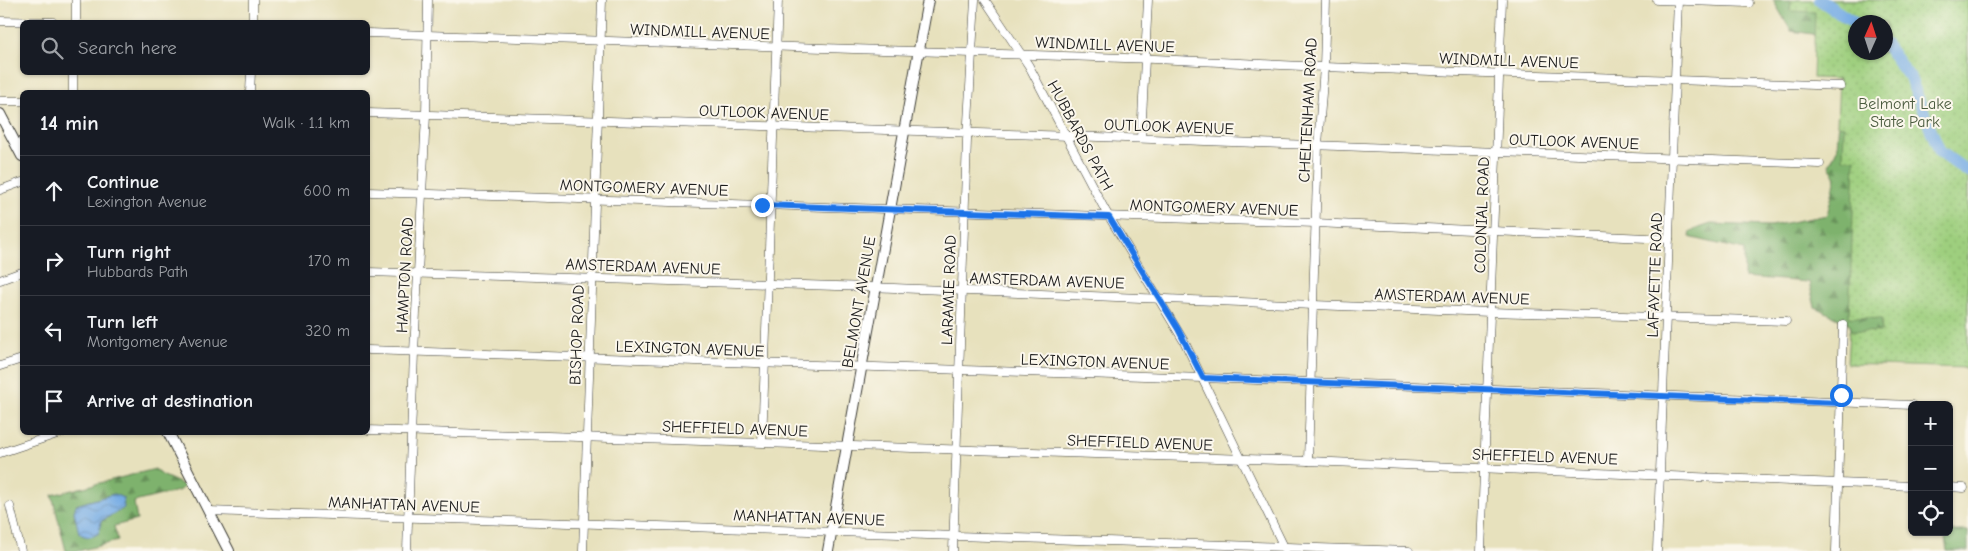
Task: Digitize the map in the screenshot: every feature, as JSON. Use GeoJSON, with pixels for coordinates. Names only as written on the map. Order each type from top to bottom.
{"type":"FeatureCollection","features":[{"type":"Feature","properties":{"kind":"main road","name":"BELMONT AVENUE"},"geometry":{"type":"LineString","coordinates":[[828,551],[928,0]]}},
{"type":"Feature","properties":{"kind":"main road"},"geometry":{"type":"LineString","coordinates":[[0,114],[20,152]]}},
{"type":"Feature","properties":{"kind":"main road"},"geometry":{"type":"LineString","coordinates":[[170,435],[229,551]]}},
{"type":"Feature","properties":{"kind":"street"},"geometry":{"type":"LineString","coordinates":[[76,0],[76,20]]}},
{"type":"Feature","properties":{"kind":"street"},"geometry":{"type":"LineString","coordinates":[[253,0],[253,20]]}},
{"type":"Feature","properties":{"kind":"street","name":"HAMPTON ROAD"},"geometry":{"type":"LineString","coordinates":[[407,551],[414,352],[426,115],[428,0]]}},
{"type":"Feature","properties":{"kind":"street","name":"BISHOP ROAD"},"geometry":{"type":"LineString","coordinates":[[583,551],[602,0]]}},
{"type":"Feature","properties":{"kind":"street"},"geometry":{"type":"LineString","coordinates":[[762,442],[778,0]]}},
{"type":"Feature","properties":{"kind":"street","name":"LARAMIE ROAD"},"geometry":{"type":"LineString","coordinates":[[953,551],[970,54],[975,0]]}},
{"type":"Feature","properties":{"kind":"street","name":"HUBBARDS PATH"},"geometry":{"type":"LineString","coordinates":[[985,0],[1022,55],[1109,217],[1181,336],[1285,549]]}},
{"type":"Feature","properties":{"kind":"street"},"geometry":{"type":"LineString","coordinates":[[1141,138],[1148,0]]}},
{"type":"Feature","properties":{"kind":"street","name":"CHELTENHAM ROAD"},"geometry":{"type":"LineString","coordinates":[[1308,461],[1318,145],[1324,67],[1326,0]]}},
{"type":"Feature","properties":{"kind":"street","name":"COLONIAL ROAD"},"geometry":{"type":"LineString","coordinates":[[1482,551],[1502,0]]}},
{"type":"Feature","properties":{"kind":"street"},"geometry":{"type":"LineString","coordinates":[[1657,0],[1749,3]]}},
{"type":"Feature","properties":{"kind":"street","name":"LAFAYETTE ROAD"},"geometry":{"type":"LineString","coordinates":[[1657,551],[1678,0]]}},
{"type":"Feature","properties":{"kind":"street"},"geometry":{"type":"LineString","coordinates":[[0,21],[20,21]]}},
{"type":"Feature","properties":{"kind":"street","name":"WINDMILL AVENUE"},"geometry":{"type":"LineString","coordinates":[[370,33],[1145,59],[1841,86]]}},
{"type":"Feature","properties":{"kind":"street"},"geometry":{"type":"LineString","coordinates":[[73,75],[73,90]]}},
{"type":"Feature","properties":{"kind":"street"},"geometry":{"type":"LineString","coordinates":[[250,90],[251,75]]}},
{"type":"Feature","properties":{"kind":"street"},"geometry":{"type":"LineString","coordinates":[[0,101],[20,101]]}},
{"type":"Feature","properties":{"kind":"street","name":"OUTLOOK AVENUE"},"geometry":{"type":"LineString","coordinates":[[370,113],[1141,138],[1820,164]]}},
{"type":"Feature","properties":{"kind":"street"},"geometry":{"type":"LineString","coordinates":[[0,190],[20,183]]}},
{"type":"Feature","properties":{"kind":"street","name":"MONTGOMERY AVENUE"},"geometry":{"type":"LineString","coordinates":[[370,192],[1315,223],[1669,239]]}},
{"type":"Feature","properties":{"kind":"street","name":"AMSTERDAM AVENUE"},"geometry":{"type":"LineString","coordinates":[[370,272],[768,284],[1313,303],[1490,312],[1786,321]]}},
{"type":"Feature","properties":{"kind":"street"},"geometry":{"type":"LineString","coordinates":[[0,280],[20,273]]}},
{"type":"Feature","properties":{"kind":"street"},"geometry":{"type":"LineString","coordinates":[[1836,551],[1843,324]]}},
{"type":"Feature","properties":{"kind":"street","name":"LEXINGTON AVENUE"},"geometry":{"type":"LineString","coordinates":[[370,350],[1203,378],[1908,405]]}},
{"type":"Feature","properties":{"kind":"street"},"geometry":{"type":"LineString","coordinates":[[0,366],[20,360]]}},
{"type":"Feature","properties":{"kind":"street","name":"SHEFFIELD AVENUE"},"geometry":{"type":"LineString","coordinates":[[370,430],[1308,461],[1660,474],[1908,486]]}},
{"type":"Feature","properties":{"kind":"street"},"geometry":{"type":"LineString","coordinates":[[0,453],[54,435]]}},
{"type":"Feature","properties":{"kind":"street"},"geometry":{"type":"LineString","coordinates":[[1953,487],[1964,488]]}},
{"type":"Feature","properties":{"kind":"street"},"geometry":{"type":"LineString","coordinates":[[10,506],[21,551]]}},
{"type":"Feature","properties":{"kind":"street","name":"MANHATTAN AVENUE"},"geometry":{"type":"LineString","coordinates":[[208,511],[1130,541],[1285,549],[1409,551]]}},
{"type":"Feature","properties":{"kind":"street"},"geometry":{"type":"LineString","coordinates":[[1130,541],[1130,551]]}},
{"type":"Feature","properties":{"kind":"green space","name":"Belmont Lake State Park"},"geometry":{"type":"Polygon","coordinates":[[[1773,0],[1968,0],[1968,363],[1848,359],[1850,324],[1815,307],[1809,282],[1744,277],[1744,250],[1689,237],[1690,231],[1711,224],[1770,226],[1827,215],[1836,178],[1829,165],[1837,149],[1841,86],[1813,34],[1791,31],[1773,0]]]}},
{"type":"Feature","properties":{"kind":"green space","name":"Belmont Lake State Park"},"geometry":{"type":"Polygon","coordinates":[[[1791,0],[1968,0],[1968,368],[1847,364],[1849,331],[1881,332],[1882,319],[1849,317],[1855,159],[1843,159],[1844,126],[1837,125],[1839,79],[1813,78],[1815,12],[1790,11],[1791,0]]]}},
{"type":"Feature","properties":{"kind":"green space"},"geometry":{"type":"Polygon","coordinates":[[[155,469],[162,475],[186,486],[178,491],[134,502],[137,520],[114,526],[118,541],[78,551],[66,551],[52,495],[155,469]],[[114,494],[76,505],[99,533],[101,521],[119,511],[114,494]]]}},
{"type":"Feature","properties":{"kind":"green space"},"geometry":{"type":"Polygon","coordinates":[[[1953,531],[1968,531],[1968,551],[1947,551],[1945,536],[1953,536],[1953,531]]]}},
{"type":"Feature","properties":{"kind":"water"},"geometry":{"type":"Polygon","coordinates":[[[114,494],[123,498],[124,508],[101,521],[99,533],[96,535],[89,537],[79,533],[74,512],[76,505],[114,494]]]}},
{"type":"Feature","properties":{"kind":"waterway"},"geometry":{"type":"LineString","coordinates":[[1820,0],[1848,19]]}},
{"type":"Feature","properties":{"kind":"waterway"},"geometry":{"type":"LineString","coordinates":[[1893,55],[1910,78],[1940,152],[1968,172]]}},
{"type":"Feature","properties":{"kind":"route"},"geometry":{"type":"LineString","coordinates":[[762,205],[1109,217],[1178,329],[1203,378],[1840,403],[1841,395]]}}]}
